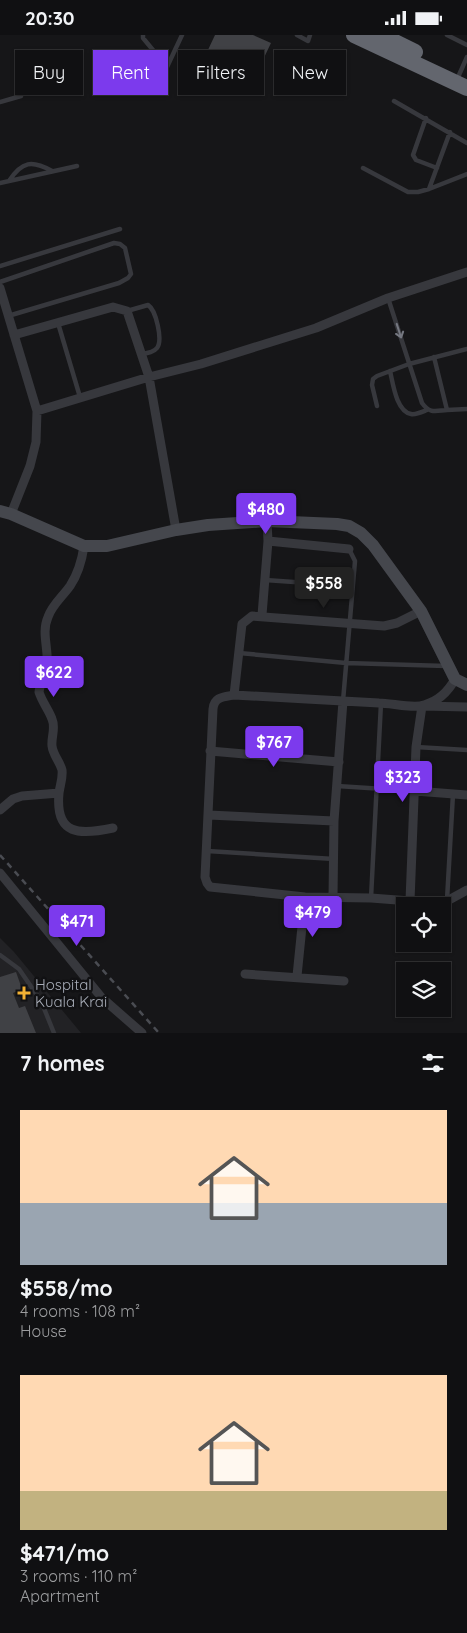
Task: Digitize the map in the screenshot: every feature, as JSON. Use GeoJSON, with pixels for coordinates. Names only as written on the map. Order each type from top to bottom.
{"type":"FeatureCollection","features":[{"type":"Feature","properties":{"kind":"highway"},"geometry":{"type":"LineString","coordinates":[[354,35],[464,81]]}},
{"type":"Feature","properties":{"kind":"highway"},"geometry":{"type":"LineString","coordinates":[[381,35],[464,81]]}},
{"type":"Feature","properties":{"kind":"street"},"geometry":{"type":"LineString","coordinates":[[36,411],[149,377],[201,364],[316,328],[388,298],[467,272]]}},
{"type":"Feature","properties":{"kind":"street"},"geometry":{"type":"LineString","coordinates":[[0,289],[36,411],[36,442],[30,466],[5,513],[84,546],[107,546],[176,529],[208,525],[267,521],[349,526],[361,533],[373,545],[420,611],[455,679],[467,685]]}},
{"type":"Feature","properties":{"kind":"street"},"geometry":{"type":"LineString","coordinates":[[14,335],[113,307],[127,311],[149,377],[176,529]]}},
{"type":"Feature","properties":{"kind":"street"},"geometry":{"type":"LineString","coordinates":[[262,615],[268,541],[267,521]]}},
{"type":"Feature","properties":{"kind":"street"},"geometry":{"type":"LineString","coordinates":[[268,541],[349,549]]}},
{"type":"Feature","properties":{"kind":"street"},"geometry":{"type":"LineString","coordinates":[[84,546],[82,557],[71,585],[50,611],[45,624],[44,634],[48,652],[47,668],[39,692],[54,725],[52,745],[61,767],[62,775],[59,793],[60,818],[70,829],[82,832],[113,828]]}},
{"type":"Feature","properties":{"kind":"street"},"geometry":{"type":"LineString","coordinates":[[234,695],[242,624],[252,616],[262,615],[384,626],[397,623],[420,611]]}},
{"type":"Feature","properties":{"kind":"street"},"geometry":{"type":"LineString","coordinates":[[422,706],[442,696],[455,679]]}},
{"type":"Feature","properties":{"kind":"street"},"geometry":{"type":"LineString","coordinates":[[396,900],[305,897],[210,887],[205,877],[213,703],[220,697],[234,695],[467,707]]}},
{"type":"Feature","properties":{"kind":"street"},"geometry":{"type":"LineString","coordinates":[[333,897],[334,821],[343,701]]}},
{"type":"Feature","properties":{"kind":"street"},"geometry":{"type":"LineString","coordinates":[[410,897],[416,747],[422,706]]}},
{"type":"Feature","properties":{"kind":"street"},"geometry":{"type":"LineString","coordinates":[[210,751],[339,762]]}},
{"type":"Feature","properties":{"kind":"street"},"geometry":{"type":"LineString","coordinates":[[415,791],[467,795]]}},
{"type":"Feature","properties":{"kind":"street"},"geometry":{"type":"LineString","coordinates":[[0,810],[13,799],[22,796],[59,793]]}},
{"type":"Feature","properties":{"kind":"street"},"geometry":{"type":"LineString","coordinates":[[209,815],[334,821]]}},
{"type":"Feature","properties":{"kind":"street"},"geometry":{"type":"LineString","coordinates":[[0,873],[102,998],[142,1033]]}},
{"type":"Feature","properties":{"kind":"street"},"geometry":{"type":"LineString","coordinates":[[451,899],[467,890]]}},
{"type":"Feature","properties":{"kind":"street"},"geometry":{"type":"LineString","coordinates":[[297,976],[305,897]]}},
{"type":"Feature","properties":{"kind":"street"},"geometry":{"type":"LineString","coordinates":[[245,974],[297,976],[344,981]]}},
{"type":"Feature","properties":{"kind":"lane"},"geometry":{"type":"LineString","coordinates":[[143,35],[143,38],[167,67],[182,35]]}},
{"type":"Feature","properties":{"kind":"lane"},"geometry":{"type":"LineString","coordinates":[[297,35],[308,41],[310,35]]}},
{"type":"Feature","properties":{"kind":"lane"},"geometry":{"type":"LineString","coordinates":[[447,35],[467,45]]}},
{"type":"Feature","properties":{"kind":"lane"},"geometry":{"type":"LineString","coordinates":[[464,81],[467,57]]}},
{"type":"Feature","properties":{"kind":"lane"},"geometry":{"type":"LineString","coordinates":[[0,102],[21,96]]}},
{"type":"Feature","properties":{"kind":"lane"},"geometry":{"type":"LineString","coordinates":[[394,101],[467,143]]}},
{"type":"Feature","properties":{"kind":"lane"},"geometry":{"type":"LineString","coordinates":[[426,118],[413,155],[416,160],[437,168]]}},
{"type":"Feature","properties":{"kind":"lane"},"geometry":{"type":"LineString","coordinates":[[429,189],[450,132]]}},
{"type":"Feature","properties":{"kind":"lane"},"geometry":{"type":"LineString","coordinates":[[9,181],[15,171],[23,166],[34,163],[52,171]]}},
{"type":"Feature","properties":{"kind":"lane"},"geometry":{"type":"LineString","coordinates":[[0,183],[77,165]]}},
{"type":"Feature","properties":{"kind":"lane"},"geometry":{"type":"LineString","coordinates":[[363,168],[408,192],[429,189],[467,174]]}},
{"type":"Feature","properties":{"kind":"lane"},"geometry":{"type":"LineString","coordinates":[[0,266],[120,229]]}},
{"type":"Feature","properties":{"kind":"lane"},"geometry":{"type":"LineString","coordinates":[[0,282],[114,243],[120,244],[125,248],[131,274],[128,278],[119,283],[8,316]]}},
{"type":"Feature","properties":{"kind":"lane"},"geometry":{"type":"LineString","coordinates":[[388,298],[422,403],[426,410]]}},
{"type":"Feature","properties":{"kind":"lane"},"geometry":{"type":"LineString","coordinates":[[127,311],[148,305],[155,314],[160,340],[159,346],[154,351],[142,354]]}},
{"type":"Feature","properties":{"kind":"lane"},"geometry":{"type":"LineString","coordinates":[[58,322],[80,398]]}},
{"type":"Feature","properties":{"kind":"lane"},"geometry":{"type":"LineString","coordinates":[[378,406],[372,385],[373,379],[410,364],[467,349]]}},
{"type":"Feature","properties":{"kind":"lane"},"geometry":{"type":"LineString","coordinates":[[434,357],[447,410]]}},
{"type":"Feature","properties":{"kind":"lane"},"geometry":{"type":"LineString","coordinates":[[390,371],[398,402],[410,414],[417,414],[426,410],[467,409]]}},
{"type":"Feature","properties":{"kind":"lane"},"geometry":{"type":"LineString","coordinates":[[343,701],[355,561],[349,549]]}},
{"type":"Feature","properties":{"kind":"lane"},"geometry":{"type":"LineString","coordinates":[[265,580],[352,586]]}},
{"type":"Feature","properties":{"kind":"lane"},"geometry":{"type":"LineString","coordinates":[[238,653],[346,663],[447,666]]}},
{"type":"Feature","properties":{"kind":"lane"},"geometry":{"type":"LineString","coordinates":[[371,898],[381,703]]}},
{"type":"Feature","properties":{"kind":"lane"},"geometry":{"type":"LineString","coordinates":[[416,747],[467,750]]}},
{"type":"Feature","properties":{"kind":"lane"},"geometry":{"type":"LineString","coordinates":[[336,786],[415,791]]}},
{"type":"Feature","properties":{"kind":"lane"},"geometry":{"type":"LineString","coordinates":[[447,897],[453,794]]}},
{"type":"Feature","properties":{"kind":"lane"},"geometry":{"type":"LineString","coordinates":[[207,851],[334,859]]}},
{"type":"Feature","properties":{"kind":"lane"},"geometry":{"type":"LineString","coordinates":[[0,955],[19,969],[41,1001],[54,1033]]}},
{"type":"Feature","properties":{"kind":"shaded area","name":"Hospital Kuala Krai"},"geometry":{"type":"Polygon","coordinates":[[[0,938],[14,952],[81,1033],[0,1033],[0,938]]]}},
{"type":"Feature","properties":{"kind":"building"},"geometry":{"type":"Polygon","coordinates":[[[215,35],[253,35],[271,43],[264,58],[264,50],[208,50],[215,35]]]}},
{"type":"Feature","properties":{"kind":"building"},"geometry":{"type":"Polygon","coordinates":[[[16,972],[22,989],[13,993],[19,1008],[25,1006],[36,1033],[0,1033],[0,977],[16,972]]]}},
{"type":"Feature","properties":{"kind":"railway"},"geometry":{"type":"LineString","coordinates":[[0,855],[159,1033]]}},
{"type":"Feature","properties":{"kind":"place","name":"Hospital Kuala Krai"},"geometry":{"type":"Point","coordinates":[24,993]}}]}
